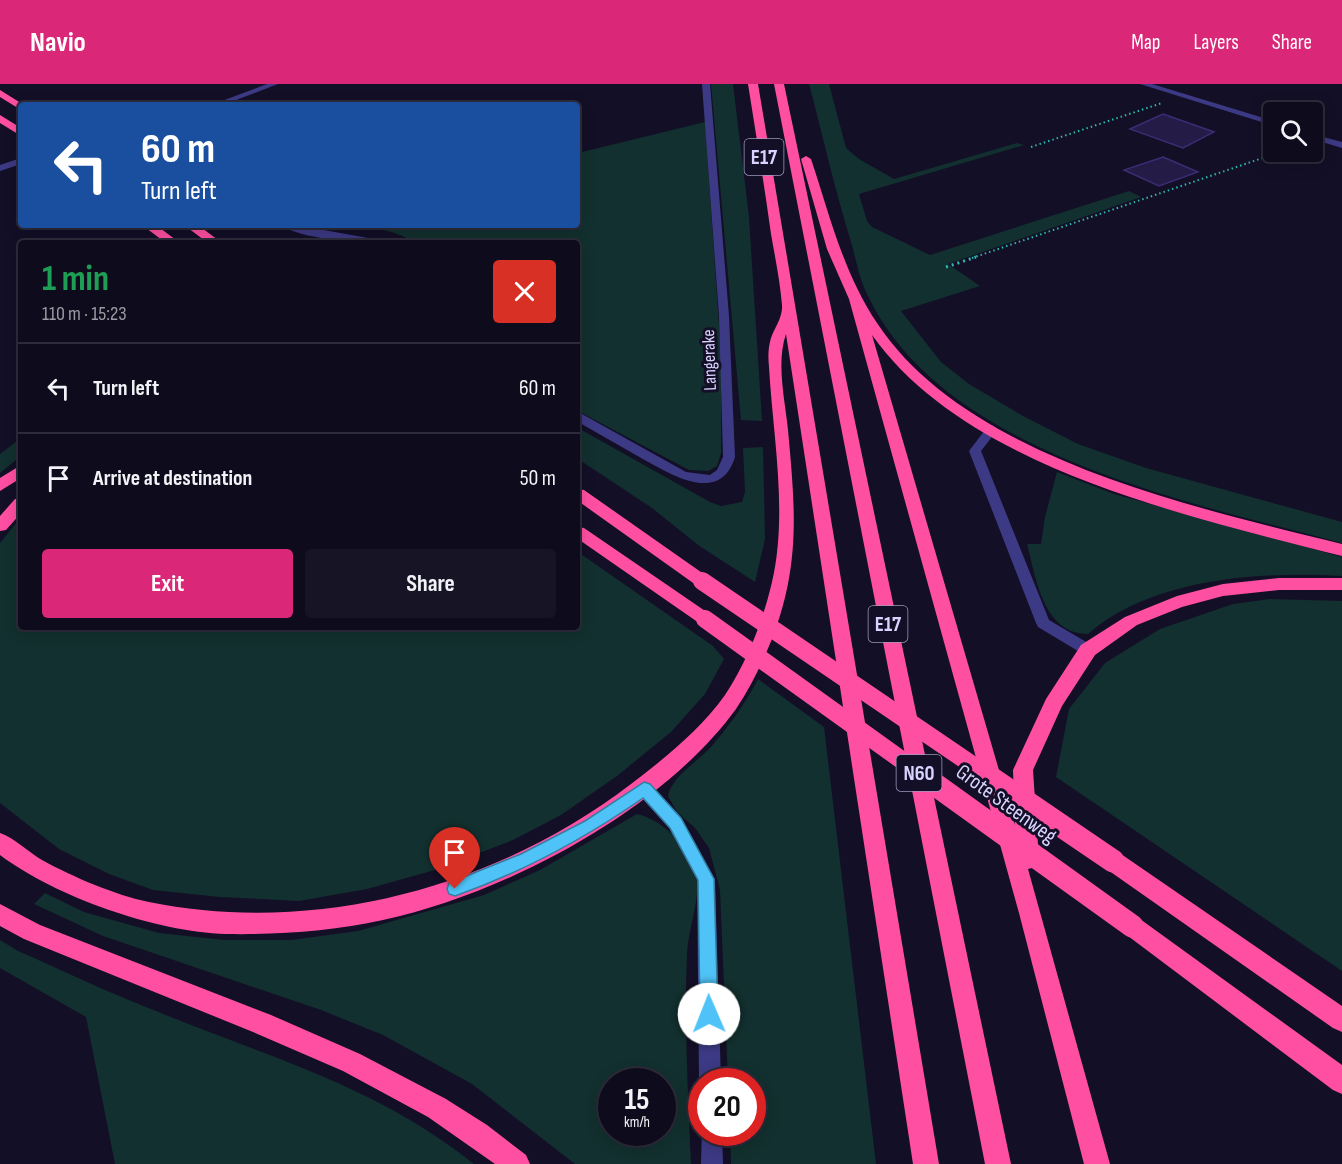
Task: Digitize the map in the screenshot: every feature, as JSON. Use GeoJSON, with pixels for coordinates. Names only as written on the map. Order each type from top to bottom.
{"type":"FeatureCollection","features":[{"type":"Feature","properties":{"kind":"highway","name":"E17"},"geometry":{"type":"LineString","coordinates":[[753,84],[926,1164]]}},
{"type":"Feature","properties":{"kind":"highway","name":"E17"},"geometry":{"type":"LineString","coordinates":[[779,84],[998,1164]]}},
{"type":"Feature","properties":{"kind":"highway"},"geometry":{"type":"LineString","coordinates":[[779,84],[808,165],[825,227],[840,270],[855,300],[890,350],[919,380],[961,412],[1069,469],[1212,517],[1342,550]]}},
{"type":"Feature","properties":{"kind":"highway"},"geometry":{"type":"LineString","coordinates":[[0,93],[18,105]]}},
{"type":"Feature","properties":{"kind":"highway"},"geometry":{"type":"LineString","coordinates":[[0,118],[18,131]]}},
{"type":"Feature","properties":{"kind":"highway"},"geometry":{"type":"LineString","coordinates":[[152,228],[170,240]]}},
{"type":"Feature","properties":{"kind":"highway"},"geometry":{"type":"LineString","coordinates":[[194,228],[212,240]]}},
{"type":"Feature","properties":{"kind":"highway"},"geometry":{"type":"LineString","coordinates":[[855,300],[1030,912],[1096,1164]]}},
{"type":"Feature","properties":{"kind":"highway"},"geometry":{"type":"LineString","coordinates":[[0,842],[45,873],[100,899],[165,918],[225,924],[295,924],[369,913],[416,902],[475,882],[527,859],[591,826],[644,789],[714,722],[746,676],[761,640],[777,592],[784,560],[787,526],[775,348],[789,311]]}},
{"type":"Feature","properties":{"kind":"highway"},"geometry":{"type":"LineString","coordinates":[[0,486],[18,472]]}},
{"type":"Feature","properties":{"kind":"highway","name":"Grote Steenweg"},"geometry":{"type":"LineString","coordinates":[[580,495],[1342,1020]]}},
{"type":"Feature","properties":{"kind":"highway"},"geometry":{"type":"LineString","coordinates":[[0,526],[18,506]]}},
{"type":"Feature","properties":{"kind":"highway","name":"Grote Steenweg"},"geometry":{"type":"LineString","coordinates":[[580,533],[705,619],[1132,926],[1342,1081]]}},
{"type":"Feature","properties":{"kind":"highway"},"geometry":{"type":"LineString","coordinates":[[1030,912],[1023,770],[1053,704],[1088,650],[1131,621],[1177,602],[1214,592],[1279,584],[1342,584]]}},
{"type":"Feature","properties":{"kind":"highway"},"geometry":{"type":"LineString","coordinates":[[0,914],[32,932],[274,1028],[384,1077],[481,1134],[517,1164]]}},
{"type":"Feature","properties":{"kind":"highway"},"geometry":{"type":"LineString","coordinates":[[1302,1052],[1342,1087]]}},
{"type":"Feature","properties":{"kind":"street"},"geometry":{"type":"LineString","coordinates":[[222,102],[274,84]]}},
{"type":"Feature","properties":{"kind":"street","name":"Langerake"},"geometry":{"type":"LineString","coordinates":[[580,418],[682,475],[711,479],[726,468],[729,456],[724,316],[706,84]]}},
{"type":"Feature","properties":{"kind":"street"},"geometry":{"type":"LineString","coordinates":[[1144,84],[1263,121]]}},
{"type":"Feature","properties":{"kind":"street"},"geometry":{"type":"LineString","coordinates":[[1323,139],[1342,145]]}},
{"type":"Feature","properties":{"kind":"street"},"geometry":{"type":"LineString","coordinates":[[0,168],[18,161]]}},
{"type":"Feature","properties":{"kind":"street"},"geometry":{"type":"LineString","coordinates":[[0,176],[18,171]]}},
{"type":"Feature","properties":{"kind":"street"},"geometry":{"type":"LineString","coordinates":[[295,228],[368,240]]}},
{"type":"Feature","properties":{"kind":"street"},"geometry":{"type":"LineString","coordinates":[[992,429],[975,451],[1043,623],[1088,650]]}},
{"type":"Feature","properties":{"kind":"street"},"geometry":{"type":"LineString","coordinates":[[644,789],[675,823],[706,879],[710,1068]]}},
{"type":"Feature","properties":{"kind":"street"},"geometry":{"type":"LineString","coordinates":[[711,1146],[712,1164]]}},
{"type":"Feature","properties":{"kind":"path"},"geometry":{"type":"LineString","coordinates":[[1031,147],[1183,96]]}},
{"type":"Feature","properties":{"kind":"path"},"geometry":{"type":"LineString","coordinates":[[946,267],[1263,158]]}},
{"type":"Feature","properties":{"kind":"green space"},"geometry":{"type":"Polygon","coordinates":[[[711,84],[733,84],[749,217],[762,421],[741,420],[711,84]]]}},
{"type":"Feature","properties":{"kind":"green space"},"geometry":{"type":"Polygon","coordinates":[[[809,84],[829,84],[846,148],[859,159],[894,179],[1017,143],[1024,145],[859,194],[867,221],[872,227],[930,255],[1129,191],[1141,197],[948,264],[980,286],[901,311],[941,362],[969,384],[1023,416],[1078,444],[1146,468],[1342,522],[1342,543],[1213,509],[1074,463],[1009,432],[951,394],[902,349],[867,294],[809,84]]]}},
{"type":"Feature","properties":{"kind":"green space"},"geometry":{"type":"Polygon","coordinates":[[[705,122],[721,355],[721,453],[717,466],[708,471],[689,470],[580,412],[580,240],[410,240],[373,228],[580,228],[580,153],[705,122]]]}},
{"type":"Feature","properties":{"kind":"green space"},"geometry":{"type":"Polygon","coordinates":[[[580,429],[721,506],[742,502],[745,492],[743,448],[763,447],[765,539],[755,582],[698,545],[652,508],[580,460],[580,429]]]}},
{"type":"Feature","properties":{"kind":"green space"},"geometry":{"type":"Polygon","coordinates":[[[18,440],[18,458],[0,473],[0,454],[18,440]]]}},
{"type":"Feature","properties":{"kind":"green space"},"geometry":{"type":"Polygon","coordinates":[[[1057,472],[1114,494],[1342,557],[1342,576],[1277,575],[1209,582],[1143,601],[1114,615],[1088,634],[1073,632],[1061,625],[1044,602],[1027,544],[1041,544],[1045,517],[1057,472]]]}},
{"type":"Feature","properties":{"kind":"green space"},"geometry":{"type":"Polygon","coordinates":[[[18,521],[18,630],[580,630],[580,553],[713,646],[724,659],[705,694],[671,732],[617,776],[561,815],[513,840],[435,870],[367,889],[299,901],[219,897],[153,890],[109,874],[59,849],[0,803],[0,543],[18,521]]]}},
{"type":"Feature","properties":{"kind":"green space"},"geometry":{"type":"Polygon","coordinates":[[[1270,599],[1342,601],[1342,971],[1056,777],[1069,709],[1105,663],[1160,629],[1233,604],[1270,599]]]}},
{"type":"Feature","properties":{"kind":"green space"},"geometry":{"type":"Polygon","coordinates":[[[758,679],[824,727],[876,1164],[731,1164],[730,1146],[766,1146],[766,1068],[727,1068],[720,890],[709,848],[695,828],[677,812],[668,796],[675,782],[710,748],[742,706],[758,679]]]}},
{"type":"Feature","properties":{"kind":"green space"},"geometry":{"type":"Polygon","coordinates":[[[637,814],[664,827],[680,842],[691,859],[697,878],[688,944],[686,980],[688,1146],[690,1146],[691,1164],[575,1164],[472,1084],[383,1035],[321,1010],[103,936],[34,904],[45,893],[84,912],[159,933],[224,940],[291,940],[358,931],[484,895],[540,870],[637,814]]]}},
{"type":"Feature","properties":{"kind":"green space"},"geometry":{"type":"Polygon","coordinates":[[[0,940],[18,951],[121,997],[281,1059],[360,1093],[399,1113],[474,1164],[115,1164],[86,1017],[0,968],[0,940]]]}},
{"type":"Feature","properties":{"kind":"building"},"geometry":{"type":"Polygon","coordinates":[[[1163,114],[1214,132],[1183,148],[1130,129],[1163,114]]]}},
{"type":"Feature","properties":{"kind":"building"},"geometry":{"type":"Polygon","coordinates":[[[1163,157],[1198,172],[1159,186],[1124,170],[1163,157]]]}},
{"type":"Feature","properties":{"kind":"route"},"geometry":{"type":"LineString","coordinates":[[455,889],[527,859],[591,826],[644,789],[675,823],[706,879],[709,1014]]}}]}
